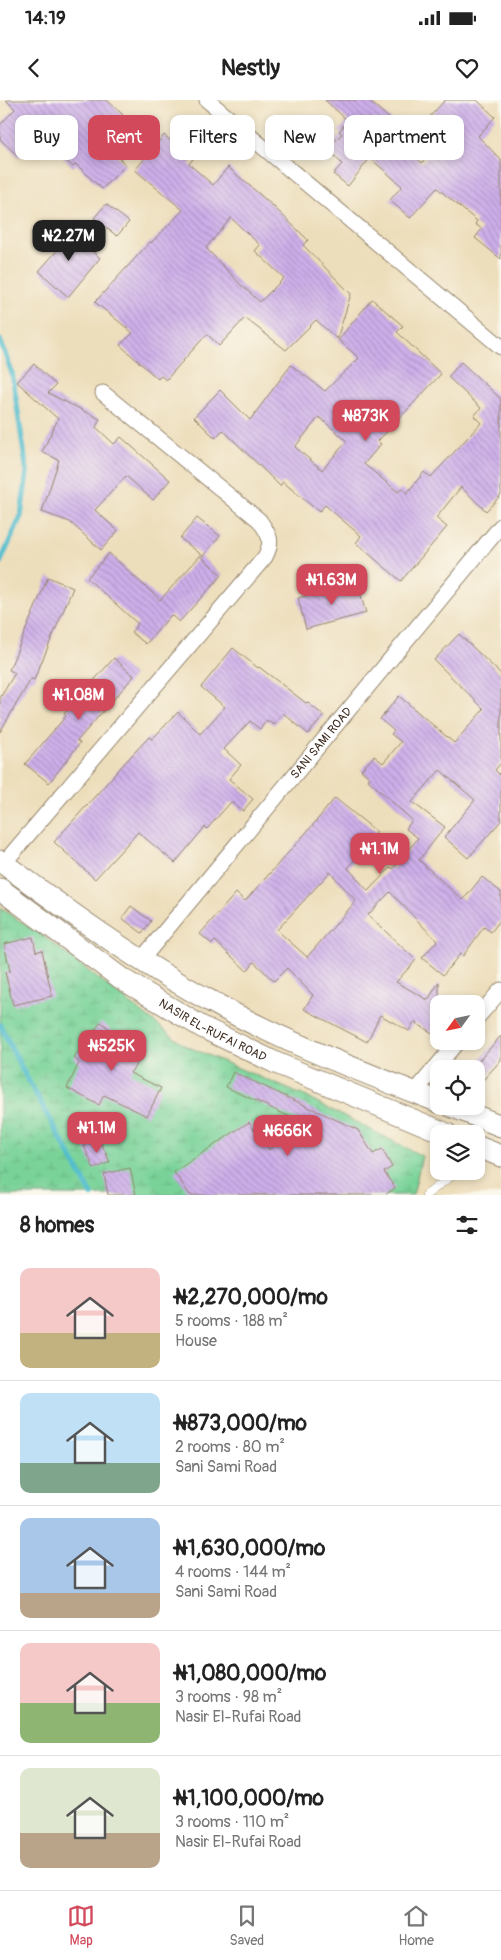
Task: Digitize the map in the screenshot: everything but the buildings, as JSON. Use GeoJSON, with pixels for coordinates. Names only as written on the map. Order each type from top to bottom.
{"type":"FeatureCollection","features":[{"type":"Feature","properties":{"kind":"main road","name":"NASIR EL-RUFAI ROAD"},"geometry":{"type":"LineString","coordinates":[[2,862],[142,960],[213,1003],[284,1039],[430,1098]]}},
{"type":"Feature","properties":{"kind":"main road","name":"NASIR EL-RUFAI ROAD"},"geometry":{"type":"LineString","coordinates":[[0,889],[122,979],[202,1028],[276,1063],[430,1127]]}},
{"type":"Feature","properties":{"kind":"main road"},"geometry":{"type":"LineString","coordinates":[[474,1115],[501,1126]]}},
{"type":"Feature","properties":{"kind":"street"},"geometry":{"type":"LineString","coordinates":[[207,100],[501,347]]}},
{"type":"Feature","properties":{"kind":"street"},"geometry":{"type":"LineString","coordinates":[[2,862],[265,557],[270,544],[268,533],[259,520],[103,393]]}},
{"type":"Feature","properties":{"kind":"street","name":"SANI SAMI ROAD"},"geometry":{"type":"LineString","coordinates":[[142,960],[501,526]]}},
{"type":"Feature","properties":{"kind":"street"},"geometry":{"type":"LineString","coordinates":[[485,1009],[501,990]]}},
{"type":"Feature","properties":{"kind":"street"},"geometry":{"type":"LineString","coordinates":[[415,1092],[450,1050]]}},
{"type":"Feature","properties":{"kind":"lane"},"geometry":{"type":"LineString","coordinates":[[426,1195],[446,1180]]}},
{"type":"Feature","properties":{"kind":"green space"},"geometry":{"type":"Polygon","coordinates":[[[0,908],[42,935],[184,1045],[307,1097],[422,1156],[413,1195],[0,1195],[0,908]]]}},
{"type":"Feature","properties":{"kind":"waterway"},"geometry":{"type":"LineString","coordinates":[[0,340],[12,373],[27,472],[21,516],[0,563]]}},
{"type":"Feature","properties":{"kind":"waterway"},"geometry":{"type":"LineString","coordinates":[[0,1025],[23,1071],[92,1195]]}}]}
